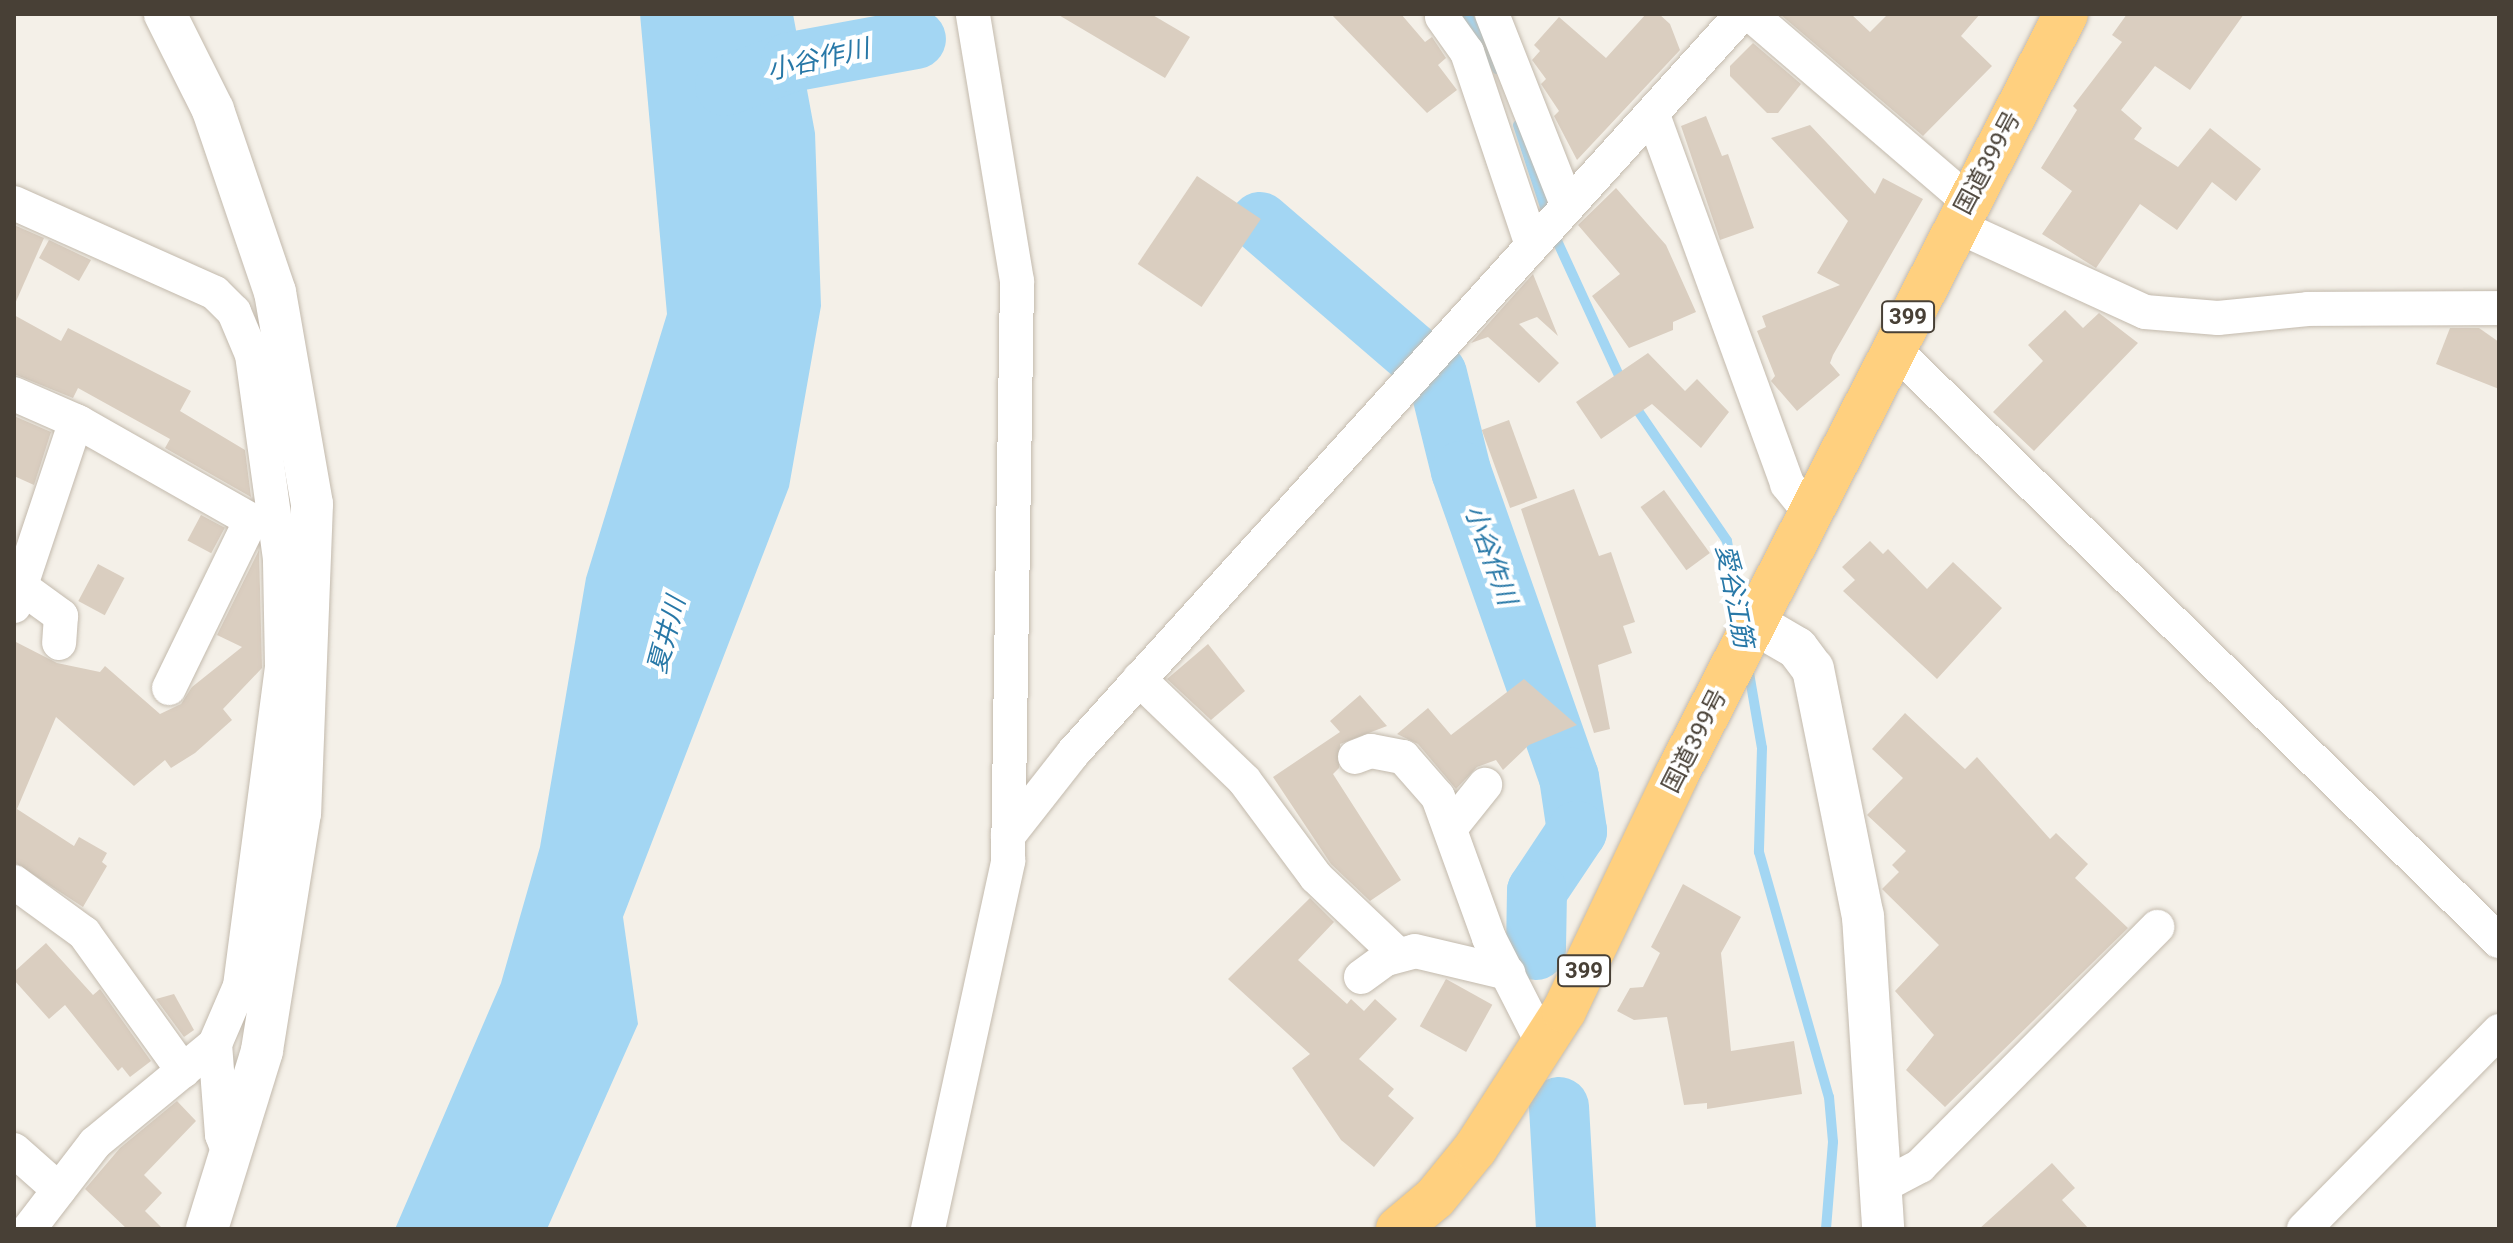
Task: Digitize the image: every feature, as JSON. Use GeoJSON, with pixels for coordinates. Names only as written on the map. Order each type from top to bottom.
{"type":"FeatureCollection","features":[{"type":"Feature","properties":{"kind":"highway","name":"国道399号"},"geometry":{"type":"LineString","coordinates":[[1398,1229],[1435,1198],[1475,1149],[1543,1044],[1961,213],[2066,14]]}},
{"type":"Feature","properties":{"kind":"street"},"geometry":{"type":"LineString","coordinates":[[165,14],[213,110],[271,279],[312,504],[300,813],[262,1051],[207,1229]]}},
{"type":"Feature","properties":{"kind":"street"},"geometry":{"type":"LineString","coordinates":[[928,1229],[1008,836],[1017,281],[973,14]]}},
{"type":"Feature","properties":{"kind":"street"},"geometry":{"type":"LineString","coordinates":[[1492,14],[1564,206]]}},
{"type":"Feature","properties":{"kind":"street"},"geometry":{"type":"LineString","coordinates":[[1008,836],[1139,679],[1531,242],[1653,115],[1742,14]]}},
{"type":"Feature","properties":{"kind":"street"},"geometry":{"type":"LineString","coordinates":[[1750,14],[1961,213],[2145,312],[2218,318],[2308,309],[2499,308]]}},
{"type":"Feature","properties":{"kind":"street"},"geometry":{"type":"LineString","coordinates":[[1442,17],[1467,52],[1531,242]]}},
{"type":"Feature","properties":{"kind":"street"},"geometry":{"type":"LineString","coordinates":[[1653,115],[1787,484],[1810,512]]}},
{"type":"Feature","properties":{"kind":"street"},"geometry":{"type":"LineString","coordinates":[[14,203],[215,293],[234,312],[312,504]]}},
{"type":"Feature","properties":{"kind":"street"},"geometry":{"type":"LineString","coordinates":[[1893,348],[2499,941]]}},
{"type":"Feature","properties":{"kind":"street"},"geometry":{"type":"LineString","coordinates":[[29,1229],[95,1143],[215,1044],[240,986],[282,666],[280,559],[252,355]]}},
{"type":"Feature","properties":{"kind":"street"},"geometry":{"type":"LineString","coordinates":[[14,394],[76,421],[251,520],[169,688]]}},
{"type":"Feature","properties":{"kind":"street"},"geometry":{"type":"LineString","coordinates":[[59,643],[61,616],[19,598],[76,421]]}},
{"type":"Feature","properties":{"kind":"street"},"geometry":{"type":"LineString","coordinates":[[1754,623],[1797,648],[1813,669],[1863,916],[1884,1185],[1883,1229]]}},
{"type":"Feature","properties":{"kind":"street"},"geometry":{"type":"LineString","coordinates":[[1139,679],[1244,780],[1316,877],[1397,954]]}},
{"type":"Feature","properties":{"kind":"street"},"geometry":{"type":"LineString","coordinates":[[1355,757],[1388,751],[1415,764],[1452,826],[1489,938],[1543,1044]]}},
{"type":"Feature","properties":{"kind":"street"},"geometry":{"type":"LineString","coordinates":[[1452,826],[1485,785]]}},
{"type":"Feature","properties":{"kind":"street"},"geometry":{"type":"LineString","coordinates":[[14,882],[84,933],[183,1071]]}},
{"type":"Feature","properties":{"kind":"street"},"geometry":{"type":"LineString","coordinates":[[1884,1185],[1920,1166],[2157,927]]}},
{"type":"Feature","properties":{"kind":"street"},"geometry":{"type":"LineString","coordinates":[[1361,977],[1397,954],[1415,951],[1508,973]]}},
{"type":"Feature","properties":{"kind":"street"},"geometry":{"type":"LineString","coordinates":[[2304,1229],[2499,1031]]}},
{"type":"Feature","properties":{"kind":"street"},"geometry":{"type":"LineString","coordinates":[[215,1044],[222,1135],[231,1159]]}},
{"type":"Feature","properties":{"kind":"street"},"geometry":{"type":"LineString","coordinates":[[14,1150],[59,1190]]}},
{"type":"Feature","properties":{"kind":"water","name":"夏井川"},"geometry":{"type":"Polygon","coordinates":[[[640,14],[793,14],[815,133],[821,306],[789,487],[623,917],[638,1024],[547,1229],[395,1229],[501,983],[540,847],[586,578],[667,314],[640,14]]]}},
{"type":"Feature","properties":{"kind":"building"},"geometry":{"type":"Polygon","coordinates":[[[1057,14],[1151,14],[1190,37],[1165,78],[1057,14]]]}},
{"type":"Feature","properties":{"kind":"building"},"geometry":{"type":"Polygon","coordinates":[[[1331,14],[1401,14],[1425,42],[1432,37],[1446,58],[1438,65],[1457,90],[1427,113],[1331,14]]]}},
{"type":"Feature","properties":{"kind":"building"},"geometry":{"type":"Polygon","coordinates":[[[1646,14],[1659,14],[1670,24],[1680,50],[1577,160],[1554,116],[1559,111],[1541,84],[1546,79],[1532,60],[1540,51],[1534,45],[1559,17],[1606,58],[1646,14]]]}},
{"type":"Feature","properties":{"kind":"building"},"geometry":{"type":"Polygon","coordinates":[[[1851,14],[1870,32],[1888,14],[1980,14],[1961,36],[1992,66],[1923,136],[1781,15],[1851,14]]]}},
{"type":"Feature","properties":{"kind":"building"},"geometry":{"type":"Polygon","coordinates":[[[2127,14],[2244,14],[2190,90],[2155,66],[2121,110],[2142,128],[2134,139],[2178,167],[2210,128],[2261,169],[2236,201],[2212,182],[2177,230],[2140,204],[2096,268],[2042,234],[2072,191],[2041,168],[2077,110],[2073,106],[2122,42],[2112,35],[2127,14]]]}},
{"type":"Feature","properties":{"kind":"building"},"geometry":{"type":"Polygon","coordinates":[[[1753,43],[1801,84],[1778,113],[1767,113],[1730,76],[1730,66],[1753,43]]]}},
{"type":"Feature","properties":{"kind":"building"},"geometry":{"type":"Polygon","coordinates":[[[1706,116],[1722,156],[1728,154],[1754,228],[1720,240],[1681,126],[1706,116]]]}},
{"type":"Feature","properties":{"kind":"building"},"geometry":{"type":"Polygon","coordinates":[[[1810,125],[1875,194],[1883,178],[1923,199],[1833,355],[1830,363],[1840,375],[1797,411],[1771,381],[1775,376],[1757,331],[1766,327],[1762,316],[1840,285],[1817,273],[1848,221],[1771,138],[1810,125]]]}},
{"type":"Feature","properties":{"kind":"building"},"geometry":{"type":"Polygon","coordinates":[[[1197,176],[1261,219],[1202,307],[1138,264],[1197,176]]]}},
{"type":"Feature","properties":{"kind":"building"},"geometry":{"type":"Polygon","coordinates":[[[1616,188],[1666,245],[1696,312],[1673,322],[1673,330],[1629,348],[1592,296],[1620,274],[1578,225],[1616,188]]]}},
{"type":"Feature","properties":{"kind":"building"},"geometry":{"type":"Polygon","coordinates":[[[14,225],[44,238],[14,306],[14,225]]]}},
{"type":"Feature","properties":{"kind":"building"},"geometry":{"type":"Polygon","coordinates":[[[49,240],[91,260],[79,281],[39,258],[49,240]]]}},
{"type":"Feature","properties":{"kind":"building"},"geometry":{"type":"Polygon","coordinates":[[[1533,274],[1558,336],[1537,317],[1519,324],[1559,363],[1539,383],[1488,337],[1471,343],[1533,274]]]}},
{"type":"Feature","properties":{"kind":"building"},"geometry":{"type":"Polygon","coordinates":[[[2065,310],[2083,328],[2099,313],[2138,343],[2034,451],[1993,412],[2043,361],[2028,345],[2065,310]]]}},
{"type":"Feature","properties":{"kind":"building"},"geometry":{"type":"Polygon","coordinates":[[[14,315],[61,341],[68,328],[191,391],[180,411],[245,450],[251,497],[165,448],[170,439],[78,388],[73,398],[14,374],[14,315]]]}},
{"type":"Feature","properties":{"kind":"building"},"geometry":{"type":"Polygon","coordinates":[[[2450,328],[2479,328],[2499,342],[2499,389],[2436,364],[2450,328]]]}},
{"type":"Feature","properties":{"kind":"building"},"geometry":{"type":"Polygon","coordinates":[[[1648,353],[1685,391],[1697,379],[1729,412],[1701,448],[1652,404],[1601,439],[1576,402],[1648,353]]]}},
{"type":"Feature","properties":{"kind":"building"},"geometry":{"type":"Polygon","coordinates":[[[14,416],[51,432],[34,485],[14,476],[14,416]]]}},
{"type":"Feature","properties":{"kind":"building"},"geometry":{"type":"Polygon","coordinates":[[[1509,420],[1537,498],[1510,508],[1482,430],[1509,420]]]}},
{"type":"Feature","properties":{"kind":"building"},"geometry":{"type":"Polygon","coordinates":[[[1574,489],[1599,556],[1611,552],[1635,622],[1623,626],[1632,653],[1598,665],[1610,729],[1594,733],[1521,509],[1574,489]]]}},
{"type":"Feature","properties":{"kind":"building"},"geometry":{"type":"Polygon","coordinates":[[[1664,490],[1710,553],[1686,570],[1641,507],[1664,490]]]}},
{"type":"Feature","properties":{"kind":"building"},"geometry":{"type":"Polygon","coordinates":[[[201,515],[225,528],[211,553],[187,541],[201,515]]]}},
{"type":"Feature","properties":{"kind":"building"},"geometry":{"type":"Polygon","coordinates":[[[1870,541],[1883,554],[1888,549],[1927,589],[1953,562],[2002,608],[1937,679],[1843,591],[1855,580],[1842,567],[1870,541]]]}},
{"type":"Feature","properties":{"kind":"building"},"geometry":{"type":"Polygon","coordinates":[[[259,550],[262,668],[223,709],[232,720],[195,753],[171,768],[165,760],[134,786],[56,717],[17,809],[74,846],[79,837],[107,853],[102,862],[107,866],[83,907],[14,862],[14,641],[57,663],[100,672],[105,666],[160,714],[181,704],[192,687],[242,647],[217,635],[259,550]]]}},
{"type":"Feature","properties":{"kind":"building"},"geometry":{"type":"Polygon","coordinates":[[[98,564],[124,578],[105,615],[78,601],[98,564]]]}},
{"type":"Feature","properties":{"kind":"building"},"geometry":{"type":"Polygon","coordinates":[[[1208,644],[1245,691],[1211,720],[1167,679],[1208,644]]]}},
{"type":"Feature","properties":{"kind":"building"},"geometry":{"type":"Polygon","coordinates":[[[1524,679],[1577,725],[1529,745],[1503,770],[1496,760],[1477,767],[1456,789],[1418,744],[1397,734],[1428,708],[1451,735],[1524,679]]]}},
{"type":"Feature","properties":{"kind":"building"},"geometry":{"type":"Polygon","coordinates":[[[1360,695],[1387,726],[1340,744],[1339,768],[1333,774],[1401,880],[1370,901],[1331,864],[1273,777],[1340,732],[1330,721],[1360,695]]]}},
{"type":"Feature","properties":{"kind":"building"},"geometry":{"type":"Polygon","coordinates":[[[1905,713],[1965,769],[1977,757],[2050,839],[2056,833],[2088,864],[2075,878],[2128,928],[1945,1107],[1906,1070],[1934,1035],[1895,991],[1939,945],[1882,889],[1899,872],[1892,865],[1906,851],[1867,815],[1903,778],[1872,749],[1905,713]]]}},
{"type":"Feature","properties":{"kind":"building"},"geometry":{"type":"Polygon","coordinates":[[[1683,884],[1741,917],[1721,953],[1731,1051],[1794,1041],[1802,1094],[1707,1109],[1707,1103],[1684,1105],[1667,1017],[1634,1020],[1617,1011],[1630,988],[1643,987],[1660,953],[1651,947],[1683,884]]]}},
{"type":"Feature","properties":{"kind":"building"},"geometry":{"type":"Polygon","coordinates":[[[1310,898],[1334,922],[1298,960],[1347,1004],[1351,999],[1364,1011],[1375,999],[1397,1019],[1359,1059],[1394,1089],[1388,1096],[1414,1118],[1374,1167],[1341,1140],[1292,1068],[1310,1054],[1228,979],[1310,898]]]}},
{"type":"Feature","properties":{"kind":"building"},"geometry":{"type":"Polygon","coordinates":[[[46,943],[93,995],[100,989],[151,1061],[130,1077],[122,1067],[118,1071],[65,1005],[49,1019],[14,980],[14,972],[46,943]]]}},
{"type":"Feature","properties":{"kind":"building"},"geometry":{"type":"Polygon","coordinates":[[[1446,979],[1492,1005],[1466,1052],[1420,1026],[1446,979]]]}},
{"type":"Feature","properties":{"kind":"building"},"geometry":{"type":"Polygon","coordinates":[[[174,994],[194,1030],[184,1037],[156,999],[174,994]]]}},
{"type":"Feature","properties":{"kind":"building"},"geometry":{"type":"Polygon","coordinates":[[[177,1101],[196,1121],[144,1175],[162,1193],[145,1211],[163,1229],[127,1229],[85,1189],[120,1148],[177,1101]]]}},
{"type":"Feature","properties":{"kind":"building"},"geometry":{"type":"Polygon","coordinates":[[[2052,1163],[2075,1188],[2062,1200],[2089,1229],[1979,1229],[2052,1163]]]}},
{"type":"Feature","properties":{"kind":"waterway","name":"愛谷江筋"},"geometry":{"type":"LineString","coordinates":[[1467,14],[1497,69]]}},
{"type":"Feature","properties":{"kind":"waterway","name":"小谷作川"},"geometry":{"type":"LineString","coordinates":[[725,86],[791,62],[916,39]]}},
{"type":"Feature","properties":{"kind":"waterway","name":"愛谷江筋"},"geometry":{"type":"LineString","coordinates":[[1518,125],[1548,216]]}},
{"type":"Feature","properties":{"kind":"waterway","name":"小谷作川"},"geometry":{"type":"LineString","coordinates":[[1260,222],[1437,374],[1461,471],[1569,777],[1577,831],[1537,891],[1536,950]]}},
{"type":"Feature","properties":{"kind":"waterway"},"geometry":{"type":"LineString","coordinates":[[1553,232],[1623,384]]}},
{"type":"Feature","properties":{"kind":"waterway","name":"愛谷江筋"},"geometry":{"type":"LineString","coordinates":[[1632,402],[1727,541],[1740,619]]}},
{"type":"Feature","properties":{"kind":"waterway","name":"愛谷江筋"},"geometry":{"type":"LineString","coordinates":[[1748,667],[1762,748],[1759,852],[1829,1097],[1833,1142],[1826,1229]]}},
{"type":"Feature","properties":{"kind":"waterway","name":"小谷作川"},"geometry":{"type":"LineString","coordinates":[[1559,1107],[1566,1229]]}}]}
